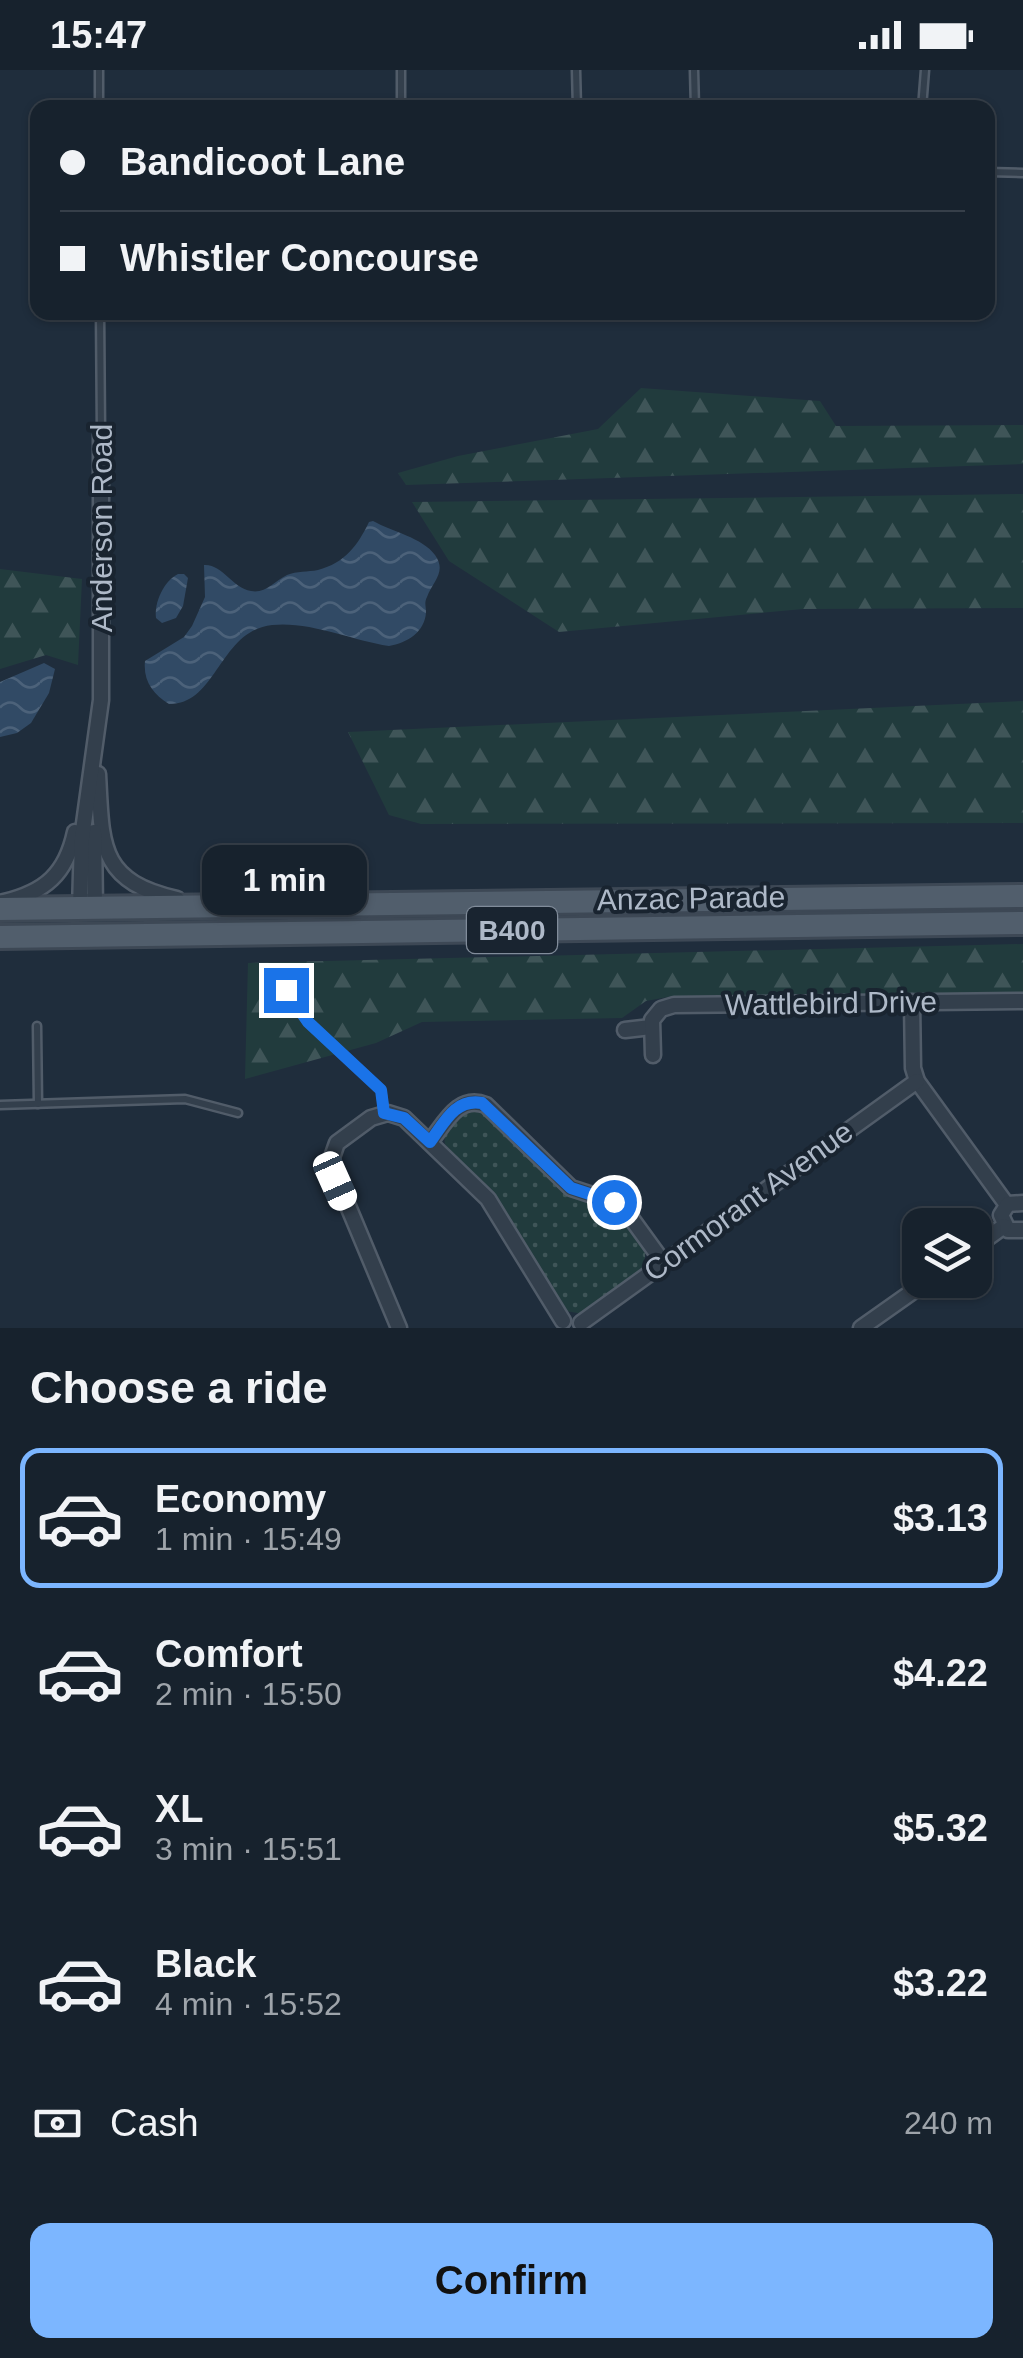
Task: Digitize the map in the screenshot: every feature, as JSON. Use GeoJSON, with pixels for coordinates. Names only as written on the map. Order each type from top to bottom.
{"type":"FeatureCollection","features":[{"type":"Feature","properties":{"kind":"main road","name":"Anzac Parade"},"geometry":{"type":"LineString","coordinates":[[0,906],[1023,896]]}},
{"type":"Feature","properties":{"kind":"main road"},"geometry":{"type":"LineString","coordinates":[[88,908],[88,935]]}},
{"type":"Feature","properties":{"kind":"main road","name":"Anzac Parade"},"geometry":{"type":"LineString","coordinates":[[0,937],[1023,922]]}},
{"type":"Feature","properties":{"kind":"street","name":"Anderson Road"},"geometry":{"type":"LineString","coordinates":[[88,908],[102,672],[101,434]]}},
{"type":"Feature","properties":{"kind":"street","name":"Anderson Road"},"geometry":{"type":"LineString","coordinates":[[0,906],[39,890],[65,864],[96,750]]}},
{"type":"Feature","properties":{"kind":"street","name":"Anderson Road"},"geometry":{"type":"LineString","coordinates":[[96,750],[102,839],[114,868],[150,893],[208,906]]}},
{"type":"Feature","properties":{"kind":"street","name":"Wattlebird Drive"},"geometry":{"type":"LineString","coordinates":[[625,1030],[650,1027],[659,1011],[674,1004],[1023,1001]]}},
{"type":"Feature","properties":{"kind":"street"},"geometry":{"type":"LineString","coordinates":[[912,1002],[913,1068],[917,1081],[1007,1205]]}},
{"type":"Feature","properties":{"kind":"street"},"geometry":{"type":"LineString","coordinates":[[650,1027],[653,1054]]}},
{"type":"Feature","properties":{"kind":"street","name":"Cormorant Avenue"},"geometry":{"type":"LineString","coordinates":[[582,1326],[663,1262],[917,1081]]}},
{"type":"Feature","properties":{"kind":"street"},"geometry":{"type":"LineString","coordinates":[[430,1142],[458,1106],[472,1101],[484,1104],[571,1188],[614,1202],[626,1212],[663,1262]]}},
{"type":"Feature","properties":{"kind":"street"},"geometry":{"type":"LineString","coordinates":[[399,1328],[330,1163],[337,1144],[368,1119],[384,1113],[404,1118],[495,1208],[561,1324],[574,1318],[582,1326]]}},
{"type":"Feature","properties":{"kind":"street"},"geometry":{"type":"LineString","coordinates":[[1007,1205],[1023,1203]]}},
{"type":"Feature","properties":{"kind":"street"},"geometry":{"type":"LineString","coordinates":[[992,1241],[1017,1231],[1001,1215],[1007,1205]]}},
{"type":"Feature","properties":{"kind":"street"},"geometry":{"type":"LineString","coordinates":[[861,1328],[904,1298]]}},
{"type":"Feature","properties":{"kind":"lane"},"geometry":{"type":"LineString","coordinates":[[99,70],[99,100]]}},
{"type":"Feature","properties":{"kind":"lane"},"geometry":{"type":"LineString","coordinates":[[401,70],[401,100]]}},
{"type":"Feature","properties":{"kind":"lane"},"geometry":{"type":"LineString","coordinates":[[576,70],[577,100]]}},
{"type":"Feature","properties":{"kind":"lane"},"geometry":{"type":"LineString","coordinates":[[694,70],[695,100]]}},
{"type":"Feature","properties":{"kind":"lane"},"geometry":{"type":"LineString","coordinates":[[923,100],[925,70]]}},
{"type":"Feature","properties":{"kind":"lane"},"geometry":{"type":"LineString","coordinates":[[995,172],[1023,173]]}},
{"type":"Feature","properties":{"kind":"lane","name":"Anderson Road"},"geometry":{"type":"LineString","coordinates":[[100,320],[101,434]]}},
{"type":"Feature","properties":{"kind":"lane"},"geometry":{"type":"LineString","coordinates":[[284,981],[292,1002],[308,1022],[381,1090],[384,1113]]}},
{"type":"Feature","properties":{"kind":"lane"},"geometry":{"type":"LineString","coordinates":[[37,1026],[38,1104]]}},
{"type":"Feature","properties":{"kind":"lane"},"geometry":{"type":"LineString","coordinates":[[0,1105],[185,1099],[238,1113]]}},
{"type":"Feature","properties":{"kind":"green space"},"geometry":{"type":"Polygon","coordinates":[[[641,388],[820,401],[836,426],[1023,425],[1023,464],[406,485],[398,473],[458,456],[598,429],[641,388]]]}},
{"type":"Feature","properties":{"kind":"green space"},"geometry":{"type":"Polygon","coordinates":[[[1023,494],[1023,608],[803,609],[559,632],[449,561],[412,502],[1023,494]]]}},
{"type":"Feature","properties":{"kind":"green space"},"geometry":{"type":"Polygon","coordinates":[[[0,569],[82,579],[78,665],[46,655],[0,669],[0,569]]]}},
{"type":"Feature","properties":{"kind":"green space"},"geometry":{"type":"Polygon","coordinates":[[[1023,701],[1023,823],[421,824],[389,815],[348,732],[1023,701]]]}},
{"type":"Feature","properties":{"kind":"green space"},"geometry":{"type":"Polygon","coordinates":[[[1023,944],[1023,994],[673,996],[646,1001],[622,1018],[422,1022],[376,1043],[245,1079],[248,963],[1023,944]]]}},
{"type":"Feature","properties":{"kind":"green space"},"geometry":{"type":"Polygon","coordinates":[[[469,1110],[481,1110],[489,1116],[559,1183],[621,1214],[645,1248],[645,1270],[583,1314],[566,1311],[506,1212],[445,1144],[451,1123],[469,1110]]]}},
{"type":"Feature","properties":{"kind":"water"},"geometry":{"type":"Polygon","coordinates":[[[373,521],[423,544],[440,566],[426,601],[425,619],[414,635],[389,646],[316,628],[272,625],[254,630],[240,640],[209,681],[185,701],[169,704],[154,691],[147,681],[145,661],[184,637],[192,626],[205,597],[204,565],[217,568],[244,589],[261,591],[287,575],[336,563],[373,521]]]}},
{"type":"Feature","properties":{"kind":"water"},"geometry":{"type":"Polygon","coordinates":[[[178,574],[188,578],[183,606],[176,618],[162,623],[156,618],[158,599],[178,574]]]}},
{"type":"Feature","properties":{"kind":"water"},"geometry":{"type":"Polygon","coordinates":[[[44,663],[55,669],[49,693],[31,723],[17,733],[0,737],[0,682],[44,663]]]}},
{"type":"Feature","properties":{"kind":"route"},"geometry":{"type":"LineString","coordinates":[[286,990],[308,1022],[381,1090],[384,1113],[404,1118],[430,1142],[458,1106],[482,1103],[571,1188],[614,1202]]}}]}
